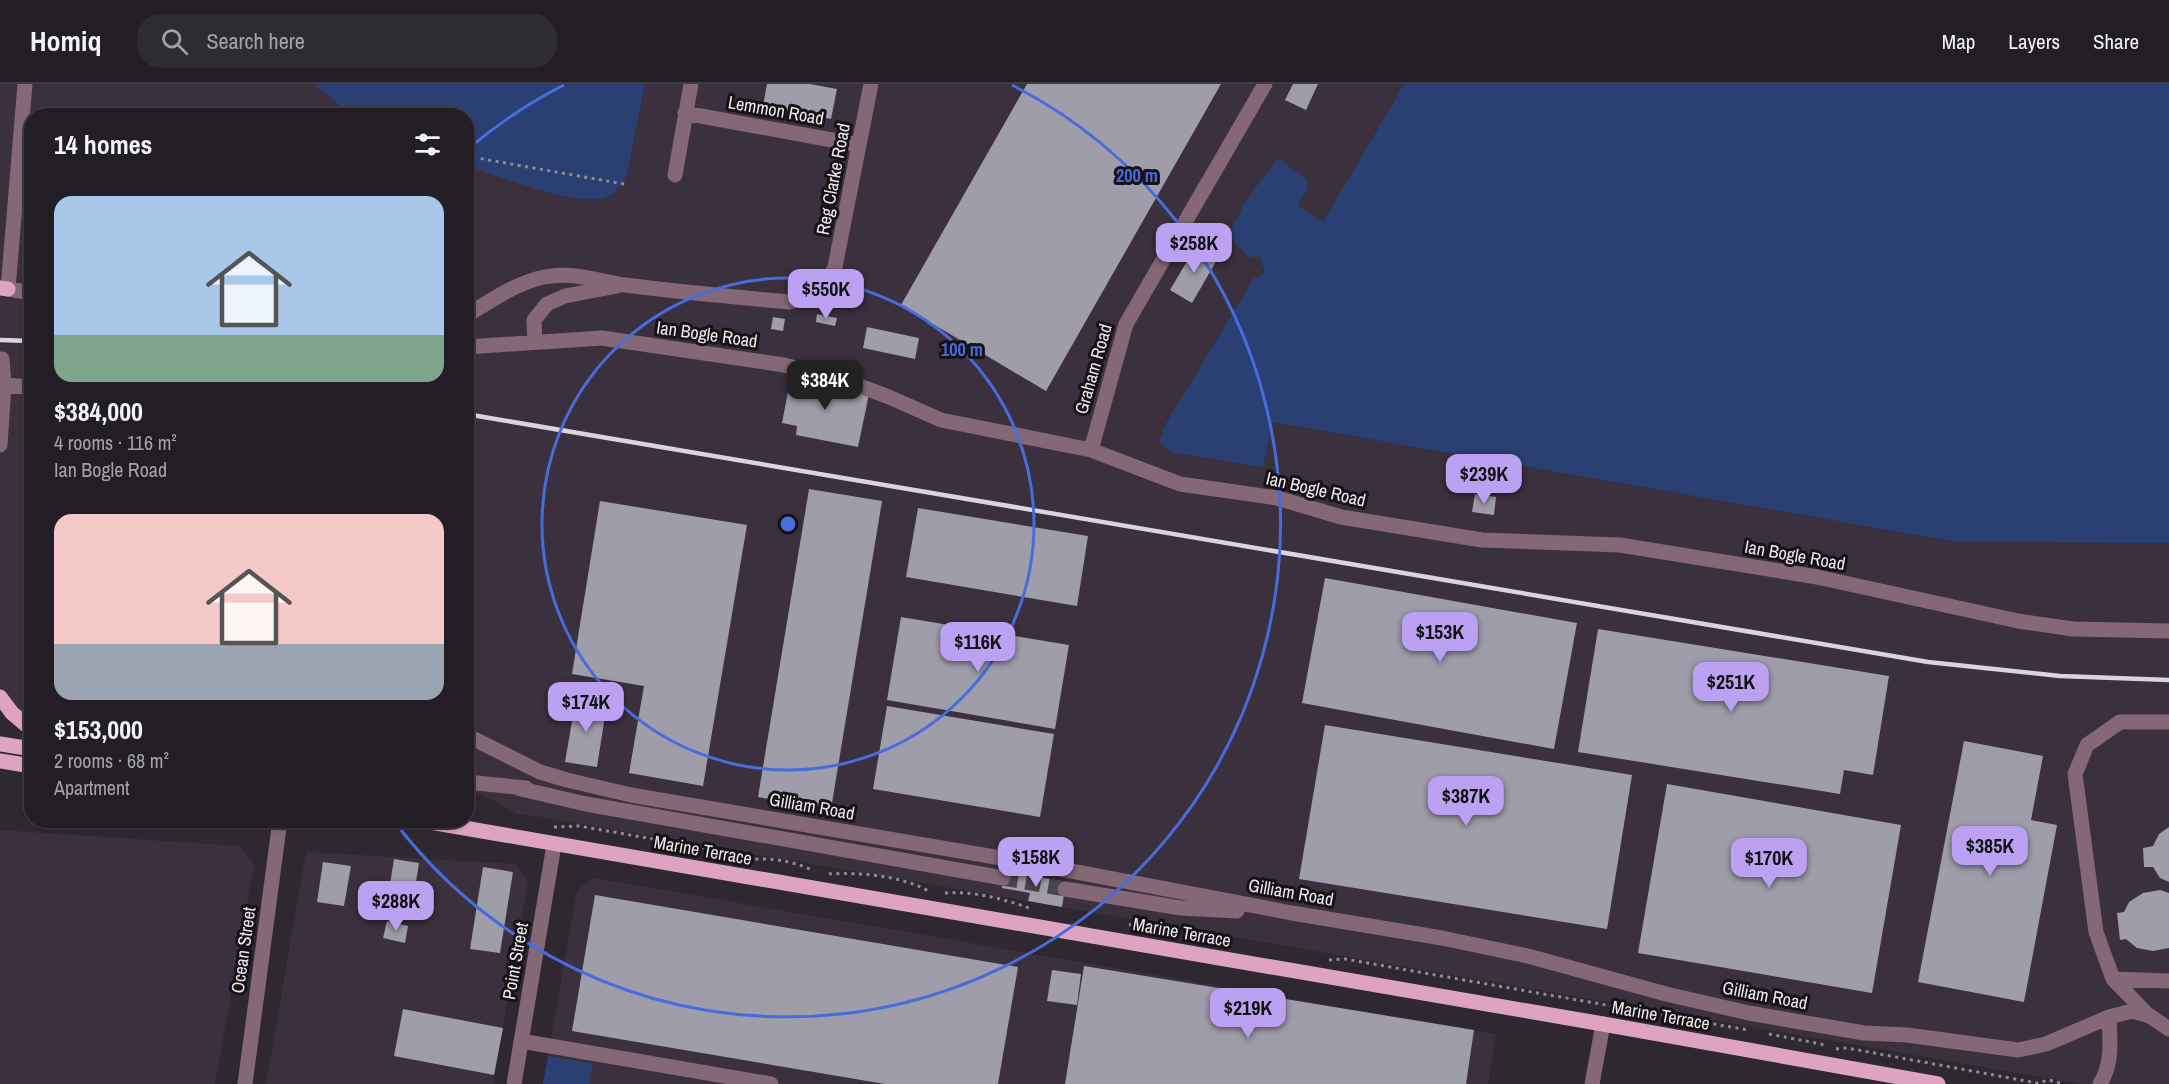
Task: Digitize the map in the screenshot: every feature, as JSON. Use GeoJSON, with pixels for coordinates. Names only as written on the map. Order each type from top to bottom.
{"type":"FeatureCollection","features":[{"type":"Feature","properties":{"kind":"main road"},"geometry":{"type":"LineString","coordinates":[[0,697],[12,713],[24,723]]}},
{"type":"Feature","properties":{"kind":"main road"},"geometry":{"type":"LineString","coordinates":[[0,744],[24,748]]}},
{"type":"Feature","properties":{"kind":"main road"},"geometry":{"type":"LineString","coordinates":[[0,761],[24,765]]}},
{"type":"Feature","properties":{"kind":"main road","name":"Marine Terrace"},"geometry":{"type":"LineString","coordinates":[[462,828],[1603,1024],[1938,1084]]}},
{"type":"Feature","properties":{"kind":"street"},"geometry":{"type":"LineString","coordinates":[[24,292],[4,289],[25,84]]}},
{"type":"Feature","properties":{"kind":"street"},"geometry":{"type":"LineString","coordinates":[[675,175],[691,84]]}},
{"type":"Feature","properties":{"kind":"street","name":"Reg Clarke Road"},"geometry":{"type":"LineString","coordinates":[[623,285],[789,302],[809,298],[826,286],[835,267],[871,84]]}},
{"type":"Feature","properties":{"kind":"street","name":"Graham Road"},"geometry":{"type":"LineString","coordinates":[[1091,450],[1126,324],[1265,84]]}},
{"type":"Feature","properties":{"kind":"street","name":"Lemmon Road"},"geometry":{"type":"LineString","coordinates":[[685,113],[859,145]]}},
{"type":"Feature","properties":{"kind":"street"},"geometry":{"type":"LineString","coordinates":[[474,312],[528,282],[545,277],[565,275],[590,277],[623,285]]}},
{"type":"Feature","properties":{"kind":"street"},"geometry":{"type":"LineString","coordinates":[[536,341],[534,320],[548,304],[565,296],[623,285]]}},
{"type":"Feature","properties":{"kind":"street","name":"Ian Bogle Road"},"geometry":{"type":"LineString","coordinates":[[474,346],[602,338],[784,365],[836,377],[941,420],[1091,450],[1180,484],[1277,498],[1341,517],[1482,540],[1620,545],[1817,577],[2018,621],[2073,630],[2169,631]]}},
{"type":"Feature","properties":{"kind":"street"},"geometry":{"type":"LineString","coordinates":[[0,445],[4,385],[2,359]]}},
{"type":"Feature","properties":{"kind":"street"},"geometry":{"type":"LineString","coordinates":[[4,385],[24,386]]}},
{"type":"Feature","properties":{"kind":"street"},"geometry":{"type":"LineString","coordinates":[[2169,722],[2120,722],[2087,745],[2075,774],[2096,932],[2113,979],[2150,1016],[2169,1029]]}},
{"type":"Feature","properties":{"kind":"street","name":"Gilliam Road"},"geometry":{"type":"LineString","coordinates":[[474,739],[540,772],[631,795],[1024,862],[1292,913],[1443,938],[1528,956],[1666,994],[1749,1013],[1864,1033],[1907,1035],[2018,1050],[2046,1044],[2109,1017],[2132,1011],[2150,1016]]}},
{"type":"Feature","properties":{"kind":"street"},"geometry":{"type":"LineString","coordinates":[[474,783],[631,795]]}},
{"type":"Feature","properties":{"kind":"street"},"geometry":{"type":"LineString","coordinates":[[517,788],[586,804],[1004,878]]}},
{"type":"Feature","properties":{"kind":"street","name":"Ocean Street"},"geometry":{"type":"LineString","coordinates":[[245,1084],[279,828]]}},
{"type":"Feature","properties":{"kind":"street","name":"Point Street"},"geometry":{"type":"LineString","coordinates":[[514,1084],[554,845]]}},
{"type":"Feature","properties":{"kind":"street"},"geometry":{"type":"LineString","coordinates":[[1065,889],[1180,908],[1292,913]]}},
{"type":"Feature","properties":{"kind":"street"},"geometry":{"type":"LineString","coordinates":[[2113,979],[2169,981]]}},
{"type":"Feature","properties":{"kind":"street"},"geometry":{"type":"LineString","coordinates":[[2100,1084],[2107,1073],[2111,1049],[2109,1017]]}},
{"type":"Feature","properties":{"kind":"street"},"geometry":{"type":"LineString","coordinates":[[1592,1084],[1603,1024]]}},
{"type":"Feature","properties":{"kind":"street"},"geometry":{"type":"LineString","coordinates":[[521,1041],[771,1084]]}},
{"type":"Feature","properties":{"kind":"path"},"geometry":{"type":"LineString","coordinates":[[474,157],[624,184]]}},
{"type":"Feature","properties":{"kind":"path"},"geometry":{"type":"LineString","coordinates":[[549,827],[579,826],[722,851],[741,861],[764,858],[804,866],[821,875],[849,872],[915,883],[934,894]]}},
{"type":"Feature","properties":{"kind":"path"},"geometry":{"type":"LineString","coordinates":[[943,894],[961,892],[1011,901],[1033,909]]}},
{"type":"Feature","properties":{"kind":"path"},"geometry":{"type":"LineString","coordinates":[[1125,926],[1148,924],[1186,936]]}},
{"type":"Feature","properties":{"kind":"path"},"geometry":{"type":"LineString","coordinates":[[1326,960],[1346,959],[1755,1032]]}},
{"type":"Feature","properties":{"kind":"path"},"geometry":{"type":"LineString","coordinates":[[1767,1034],[1821,1044],[1830,1049],[1847,1048],[2037,1083],[2049,1080],[2064,1084]]}},
{"type":"Feature","properties":{"kind":"shaded area"},"geometry":{"type":"Polygon","coordinates":[[[0,84],[314,84],[343,108],[24,108],[24,715],[0,710],[0,84]]]}},
{"type":"Feature","properties":{"kind":"shaded area"},"geometry":{"type":"Polygon","coordinates":[[[645,84],[1404,84],[1323,223],[1298,206],[1308,188],[1259,254],[1265,274],[1254,278],[1248,291],[1263,467],[1272,422],[1956,542],[2169,543],[2169,1084],[2081,1084],[517,814],[482,794],[474,793],[474,168],[550,192],[623,184],[627,175],[645,84]]]}},
{"type":"Feature","properties":{"kind":"shaded area"},"geometry":{"type":"Polygon","coordinates":[[[0,830],[239,846],[254,864],[215,1084],[0,1084],[0,830]]]}},
{"type":"Feature","properties":{"kind":"shaded area"},"geometry":{"type":"Polygon","coordinates":[[[306,852],[516,864],[528,882],[493,1084],[266,1084],[306,852]]]}},
{"type":"Feature","properties":{"kind":"shaded area"},"geometry":{"type":"Polygon","coordinates":[[[594,878],[1496,1034],[1488,1084],[543,1084],[577,890],[594,878]]]}},
{"type":"Feature","properties":{"kind":"water"},"geometry":{"type":"Polygon","coordinates":[[[314,84],[645,84],[626,178],[612,193],[605,197],[592,199],[557,194],[474,168],[474,108],[343,108],[314,84]]]}},
{"type":"Feature","properties":{"kind":"water"},"geometry":{"type":"Polygon","coordinates":[[[1404,84],[2169,84],[2169,543],[1956,542],[1272,422],[1263,467],[1171,452],[1159,441],[1165,425],[1254,278],[1265,273],[1259,255],[1249,258],[1228,235],[1247,199],[1278,158],[1307,180],[1308,188],[1298,206],[1323,222],[1404,84]]]}},
{"type":"Feature","properties":{"kind":"water"},"geometry":{"type":"Polygon","coordinates":[[[548,1056],[593,1064],[589,1084],[543,1084],[548,1056]]]}},
{"type":"Feature","properties":{"kind":"building"},"geometry":{"type":"Polygon","coordinates":[[[767,84],[810,84],[837,89],[831,119],[763,106],[767,84]]]}},
{"type":"Feature","properties":{"kind":"building"},"geometry":{"type":"Polygon","coordinates":[[[1027,84],[1221,84],[1046,391],[901,305],[1027,84]]]}},
{"type":"Feature","properties":{"kind":"building"},"geometry":{"type":"Polygon","coordinates":[[[1293,84],[1318,84],[1306,110],[1285,100],[1293,84]]]}},
{"type":"Feature","properties":{"kind":"building"},"geometry":{"type":"Polygon","coordinates":[[[1196,246],[1218,258],[1192,303],[1170,290],[1196,246]]]}},
{"type":"Feature","properties":{"kind":"building"},"geometry":{"type":"Polygon","coordinates":[[[817,314],[837,318],[835,326],[816,322],[817,314]]]}},
{"type":"Feature","properties":{"kind":"building"},"geometry":{"type":"Polygon","coordinates":[[[773,317],[785,319],[783,331],[771,329],[773,317]]]}},
{"type":"Feature","properties":{"kind":"building"},"geometry":{"type":"Polygon","coordinates":[[[867,327],[919,338],[915,359],[863,348],[867,327]]]}},
{"type":"Feature","properties":{"kind":"building"},"geometry":{"type":"Polygon","coordinates":[[[792,371],[808,374],[807,382],[869,394],[858,447],[796,435],[797,426],[782,423],[792,371]]]}},
{"type":"Feature","properties":{"kind":"building"},"geometry":{"type":"Polygon","coordinates":[[[809,489],[882,501],[831,809],[758,797],[809,489]]]}},
{"type":"Feature","properties":{"kind":"building"},"geometry":{"type":"Polygon","coordinates":[[[1475,494],[1496,497],[1494,515],[1472,512],[1475,494]]]}},
{"type":"Feature","properties":{"kind":"building"},"geometry":{"type":"Polygon","coordinates":[[[600,501],[747,525],[703,786],[629,773],[644,686],[572,674],[600,501]]]}},
{"type":"Feature","properties":{"kind":"building"},"geometry":{"type":"Polygon","coordinates":[[[918,508],[1088,536],[1077,606],[906,577],[918,508]]]}},
{"type":"Feature","properties":{"kind":"building"},"geometry":{"type":"Polygon","coordinates":[[[1325,578],[1577,623],[1554,749],[1302,703],[1325,578]]]}},
{"type":"Feature","properties":{"kind":"building"},"geometry":{"type":"Polygon","coordinates":[[[901,617],[1069,645],[1055,729],[887,700],[901,617]]]}},
{"type":"Feature","properties":{"kind":"building"},"geometry":{"type":"Polygon","coordinates":[[[1598,629],[1889,676],[1873,775],[1844,770],[1840,794],[1578,752],[1598,629]]]}},
{"type":"Feature","properties":{"kind":"building"},"geometry":{"type":"Polygon","coordinates":[[[576,698],[607,703],[597,767],[565,762],[576,698]]]}},
{"type":"Feature","properties":{"kind":"building"},"geometry":{"type":"Polygon","coordinates":[[[887,706],[1054,734],[1040,817],[873,789],[887,706]]]}},
{"type":"Feature","properties":{"kind":"building"},"geometry":{"type":"Polygon","coordinates":[[[1325,725],[1632,775],[1607,929],[1299,879],[1325,725]]]}},
{"type":"Feature","properties":{"kind":"building"},"geometry":{"type":"Polygon","coordinates":[[[1964,741],[2043,756],[2031,820],[2057,825],[2024,1002],[1918,982],[1964,741]]]}},
{"type":"Feature","properties":{"kind":"building"},"geometry":{"type":"Polygon","coordinates":[[[1667,784],[1901,825],[1872,993],[1638,953],[1667,784]]]}},
{"type":"Feature","properties":{"kind":"building"},"geometry":{"type":"Polygon","coordinates":[[[2169,827],[2169,882],[2160,878],[2153,867],[2144,867],[2143,848],[2153,846],[2159,834],[2169,827]]]}},
{"type":"Feature","properties":{"kind":"building"},"geometry":{"type":"Polygon","coordinates":[[[394,859],[419,863],[414,894],[389,890],[394,859]]]}},
{"type":"Feature","properties":{"kind":"building"},"geometry":{"type":"Polygon","coordinates":[[[323,862],[351,866],[344,906],[317,902],[323,862]]]}},
{"type":"Feature","properties":{"kind":"building"},"geometry":{"type":"Polygon","coordinates":[[[483,867],[513,872],[500,953],[470,949],[483,867]]]}},
{"type":"Feature","properties":{"kind":"building"},"geometry":{"type":"Polygon","coordinates":[[[1005,871],[1066,882],[1062,907],[1028,901],[1030,893],[1002,888],[1005,871]]]}},
{"type":"Feature","properties":{"kind":"building"},"geometry":{"type":"Polygon","coordinates":[[[2160,890],[2169,893],[2169,948],[2153,951],[2137,948],[2126,939],[2120,940],[2117,913],[2124,912],[2129,902],[2143,893],[2160,890]]]}},
{"type":"Feature","properties":{"kind":"building"},"geometry":{"type":"Polygon","coordinates":[[[595,895],[1018,967],[998,1084],[885,1084],[572,1031],[595,895]]]}},
{"type":"Feature","properties":{"kind":"building"},"geometry":{"type":"Polygon","coordinates":[[[387,921],[408,926],[405,943],[383,938],[387,921]]]}},
{"type":"Feature","properties":{"kind":"building"},"geometry":{"type":"Polygon","coordinates":[[[1084,966],[1474,1030],[1466,1084],[1065,1084],[1084,966]]]}},
{"type":"Feature","properties":{"kind":"building"},"geometry":{"type":"Polygon","coordinates":[[[1052,970],[1081,974],[1077,1005],[1047,1001],[1052,970]]]}},
{"type":"Feature","properties":{"kind":"building"},"geometry":{"type":"Polygon","coordinates":[[[403,1009],[503,1028],[494,1075],[394,1056],[403,1009]]]}},
{"type":"Feature","properties":{"kind":"tunnel"},"geometry":{"type":"LineString","coordinates":[[1003,878],[1065,889]]}},
{"type":"Feature","properties":{"kind":"railway"},"geometry":{"type":"LineString","coordinates":[[0,340],[24,341]]}},
{"type":"Feature","properties":{"kind":"railway"},"geometry":{"type":"LineString","coordinates":[[474,415],[1928,662],[2060,676],[2169,680]]}}]}
